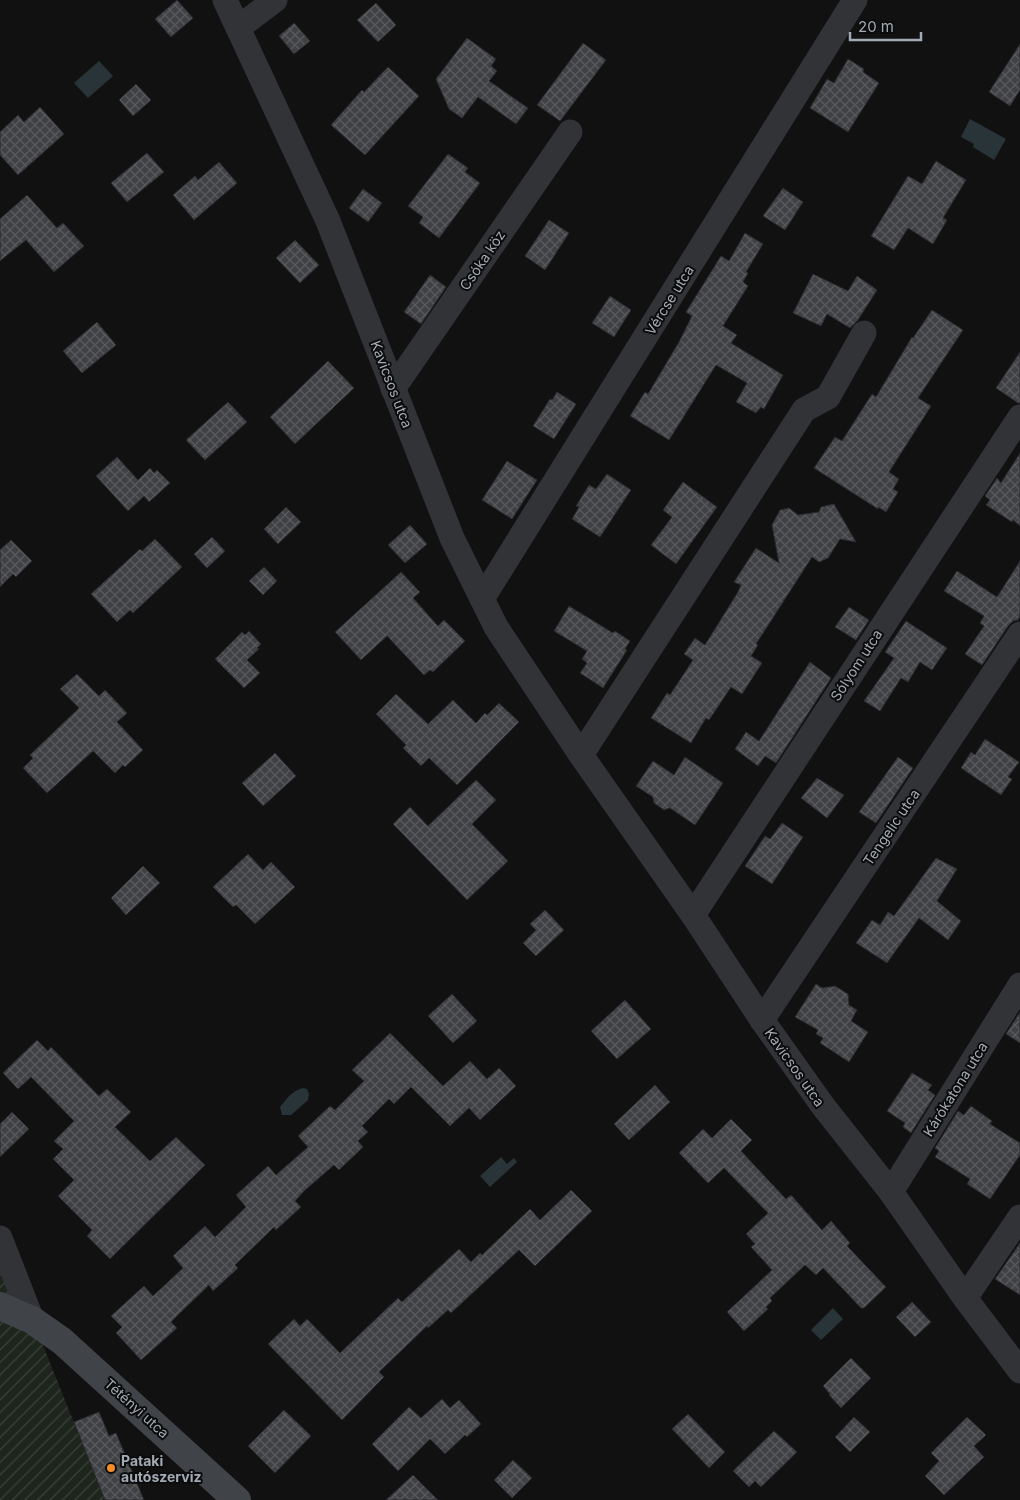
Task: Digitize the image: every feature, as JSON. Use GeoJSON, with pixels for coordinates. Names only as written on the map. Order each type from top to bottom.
{"type":"FeatureCollection","features":[{"type":"Feature","properties":{"kind":"street","name":"Kavicsos utca"},"geometry":{"type":"LineString","coordinates":[[225,0],[328,221],[452,538],[496,627],[581,755],[693,915],[762,1020],[823,1106],[891,1192],[965,1298],[1020,1371]]}},
{"type":"Feature","properties":{"kind":"street"},"geometry":{"type":"LineString","coordinates":[[238,28],[274,0]]}},
{"type":"Feature","properties":{"kind":"street","name":"Vércse utca"},"geometry":{"type":"LineString","coordinates":[[482,599],[855,0]]}},
{"type":"Feature","properties":{"kind":"street","name":"Csóka köz"},"geometry":{"type":"LineString","coordinates":[[394,389],[570,132]]}},
{"type":"Feature","properties":{"kind":"street"},"geometry":{"type":"LineString","coordinates":[[581,755],[804,410],[828,397],[864,333]]}},
{"type":"Feature","properties":{"kind":"street","name":"Sólyom utca"},"geometry":{"type":"LineString","coordinates":[[693,915],[1020,417]]}},
{"type":"Feature","properties":{"kind":"street","name":"Tengelic utca"},"geometry":{"type":"LineString","coordinates":[[762,1020],[1020,634]]}},
{"type":"Feature","properties":{"kind":"street","name":"Kárókatona utca"},"geometry":{"type":"LineString","coordinates":[[891,1192],[1020,985]]}},
{"type":"Feature","properties":{"kind":"street"},"geometry":{"type":"LineString","coordinates":[[965,1298],[1020,1217]]}},
{"type":"Feature","properties":{"kind":"street"},"geometry":{"type":"LineString","coordinates":[[0,1238],[32,1320]]}},
{"type":"Feature","properties":{"kind":"street","name":"Tétényi utca"},"geometry":{"type":"LineString","coordinates":[[0,1306],[32,1320],[69,1348],[238,1500]]}},
{"type":"Feature","properties":{"kind":"shaded area"},"geometry":{"type":"Polygon","coordinates":[[[99,61],[113,76],[88,98],[74,83],[99,61]]]}},
{"type":"Feature","properties":{"kind":"shaded area"},"geometry":{"type":"Polygon","coordinates":[[[970,119],[1006,139],[994,160],[973,147],[974,144],[961,137],[970,119]]]}},
{"type":"Feature","properties":{"kind":"shaded area"},"geometry":{"type":"Polygon","coordinates":[[[303,1088],[307,1089],[309,1094],[308,1100],[291,1115],[282,1115],[280,1107],[287,1098],[303,1088]]]}},
{"type":"Feature","properties":{"kind":"shaded area"},"geometry":{"type":"Polygon","coordinates":[[[501,1157],[507,1164],[514,1158],[517,1162],[490,1187],[480,1176],[501,1157]]]}},
{"type":"Feature","properties":{"kind":"shaded area"},"geometry":{"type":"Polygon","coordinates":[[[0,1238],[105,1500],[0,1500],[0,1238]]]}},
{"type":"Feature","properties":{"kind":"shaded area"},"geometry":{"type":"Polygon","coordinates":[[[833,1308],[843,1319],[821,1340],[811,1330],[833,1308]]]}},
{"type":"Feature","properties":{"kind":"building"},"geometry":{"type":"Polygon","coordinates":[[[177,0],[193,18],[171,37],[155,19],[177,0]]]}},
{"type":"Feature","properties":{"kind":"building"},"geometry":{"type":"Polygon","coordinates":[[[376,3],[396,25],[378,42],[357,20],[376,3]]]}},
{"type":"Feature","properties":{"kind":"building"},"geometry":{"type":"Polygon","coordinates":[[[294,23],[310,41],[294,54],[279,36],[294,23]]]}},
{"type":"Feature","properties":{"kind":"building"},"geometry":{"type":"Polygon","coordinates":[[[467,38],[496,59],[491,66],[497,71],[489,81],[528,108],[516,124],[478,97],[462,118],[449,109],[436,79],[467,38]]]}},
{"type":"Feature","properties":{"kind":"building"},"geometry":{"type":"Polygon","coordinates":[[[583,43],[606,60],[560,121],[537,105],[583,43]]]}},
{"type":"Feature","properties":{"kind":"building"},"geometry":{"type":"Polygon","coordinates":[[[1020,44],[1020,90],[1010,106],[989,92],[1020,44]]]}},
{"type":"Feature","properties":{"kind":"building"},"geometry":{"type":"Polygon","coordinates":[[[848,59],[864,69],[863,72],[879,83],[848,132],[810,108],[827,79],[834,83],[848,59]]]}},
{"type":"Feature","properties":{"kind":"building"},"geometry":{"type":"Polygon","coordinates":[[[388,67],[419,96],[365,155],[331,125],[362,90],[364,92],[388,67]]]}},
{"type":"Feature","properties":{"kind":"building"},"geometry":{"type":"Polygon","coordinates":[[[136,84],[151,100],[133,116],[119,100],[136,84]]]}},
{"type":"Feature","properties":{"kind":"building"},"geometry":{"type":"Polygon","coordinates":[[[40,107],[64,134],[18,175],[0,155],[0,132],[18,115],[24,122],[40,107]]]}},
{"type":"Feature","properties":{"kind":"building"},"geometry":{"type":"Polygon","coordinates":[[[147,153],[164,172],[127,202],[111,183],[147,153]]]}},
{"type":"Feature","properties":{"kind":"building"},"geometry":{"type":"Polygon","coordinates":[[[448,154],[468,168],[465,172],[480,183],[439,238],[419,223],[423,217],[408,206],[448,154]]]}},
{"type":"Feature","properties":{"kind":"building"},"geometry":{"type":"Polygon","coordinates":[[[936,161],[966,180],[943,218],[947,220],[933,244],[908,228],[894,250],[871,236],[908,176],[922,184],[936,161]]]}},
{"type":"Feature","properties":{"kind":"building"},"geometry":{"type":"Polygon","coordinates":[[[219,162],[237,183],[194,220],[173,195],[195,176],[198,180],[219,162]]]}},
{"type":"Feature","properties":{"kind":"building"},"geometry":{"type":"Polygon","coordinates":[[[783,188],[803,202],[785,230],[763,216],[783,188]]]}},
{"type":"Feature","properties":{"kind":"building"},"geometry":{"type":"Polygon","coordinates":[[[363,189],[382,203],[368,222],[349,208],[363,189]]]}},
{"type":"Feature","properties":{"kind":"building"},"geometry":{"type":"Polygon","coordinates":[[[27,195],[57,228],[63,223],[84,246],[54,272],[26,240],[0,261],[0,219],[27,195]]]}},
{"type":"Feature","properties":{"kind":"building"},"geometry":{"type":"Polygon","coordinates":[[[549,220],[569,233],[545,270],[525,256],[549,220]]]}},
{"type":"Feature","properties":{"kind":"building"},"geometry":{"type":"Polygon","coordinates":[[[745,233],[763,244],[746,272],[748,273],[743,282],[748,286],[723,326],[737,335],[731,343],[783,375],[764,409],[761,407],[756,413],[736,402],[747,383],[716,365],[669,440],[630,416],[645,392],[648,394],[679,342],[692,316],[686,312],[721,256],[729,261],[745,233]]]}},
{"type":"Feature","properties":{"kind":"building"},"geometry":{"type":"Polygon","coordinates":[[[295,240],[319,265],[300,283],[276,258],[295,240]]]}},
{"type":"Feature","properties":{"kind":"building"},"geometry":{"type":"Polygon","coordinates":[[[813,274],[848,291],[857,276],[877,290],[858,320],[850,328],[827,314],[821,326],[793,313],[813,274]]]}},
{"type":"Feature","properties":{"kind":"building"},"geometry":{"type":"Polygon","coordinates":[[[430,275],[446,287],[421,324],[404,312],[430,275]]]}},
{"type":"Feature","properties":{"kind":"building"},"geometry":{"type":"Polygon","coordinates":[[[610,296],[631,310],[614,337],[592,323],[610,296]]]}},
{"type":"Feature","properties":{"kind":"building"},"geometry":{"type":"Polygon","coordinates":[[[932,310],[963,330],[918,398],[931,406],[889,472],[899,479],[893,489],[898,492],[886,512],[878,507],[878,509],[814,468],[835,437],[842,441],[872,394],[876,397],[912,337],[932,310]]]}},
{"type":"Feature","properties":{"kind":"building"},"geometry":{"type":"Polygon","coordinates":[[[97,322],[116,345],[82,373],[63,351],[97,322]]]}},
{"type":"Feature","properties":{"kind":"building"},"geometry":{"type":"Polygon","coordinates":[[[1020,352],[1020,403],[1018,403],[996,388],[1020,352]]]}},
{"type":"Feature","properties":{"kind":"building"},"geometry":{"type":"Polygon","coordinates":[[[328,361],[354,388],[295,444],[270,417],[328,361]]]}},
{"type":"Feature","properties":{"kind":"building"},"geometry":{"type":"Polygon","coordinates":[[[557,392],[576,404],[554,439],[533,426],[550,399],[552,400],[557,392]]]}},
{"type":"Feature","properties":{"kind":"building"},"geometry":{"type":"Polygon","coordinates":[[[228,402],[247,422],[205,460],[186,440],[228,402]]]}},
{"type":"Feature","properties":{"kind":"building"},"geometry":{"type":"Polygon","coordinates":[[[1020,453],[1020,526],[986,505],[990,500],[985,496],[997,478],[1001,483],[1020,453]]]}},
{"type":"Feature","properties":{"kind":"building"},"geometry":{"type":"Polygon","coordinates":[[[117,457],[138,480],[150,468],[154,473],[157,470],[170,483],[149,502],[144,496],[128,511],[96,476],[117,457]]]}},
{"type":"Feature","properties":{"kind":"building"},"geometry":{"type":"Polygon","coordinates":[[[507,461],[537,480],[512,519],[482,500],[507,461]]]}},
{"type":"Feature","properties":{"kind":"building"},"geometry":{"type":"Polygon","coordinates":[[[607,474],[631,490],[600,537],[572,519],[579,507],[576,506],[589,485],[596,489],[607,474]]]}},
{"type":"Feature","properties":{"kind":"building"},"geometry":{"type":"Polygon","coordinates":[[[683,482],[717,507],[676,564],[651,545],[672,517],[663,510],[683,482]]]}},
{"type":"Feature","properties":{"kind":"building"},"geometry":{"type":"Polygon","coordinates":[[[834,504],[856,542],[840,539],[828,558],[819,562],[812,557],[756,644],[758,645],[751,656],[762,663],[742,694],[731,687],[709,720],[706,718],[691,743],[651,718],[667,693],[670,695],[693,660],[684,654],[695,638],[705,645],[738,592],[741,585],[734,582],[756,548],[779,563],[772,525],[780,510],[789,508],[798,515],[819,512],[821,507],[834,504]]]}},
{"type":"Feature","properties":{"kind":"building"},"geometry":{"type":"Polygon","coordinates":[[[286,507],[301,522],[278,544],[264,529],[286,507]]]}},
{"type":"Feature","properties":{"kind":"building"},"geometry":{"type":"Polygon","coordinates":[[[410,525],[427,544],[405,563],[388,545],[410,525]]]}},
{"type":"Feature","properties":{"kind":"building"},"geometry":{"type":"Polygon","coordinates":[[[212,537],[225,551],[207,568],[194,554],[212,537]]]}},
{"type":"Feature","properties":{"kind":"building"},"geometry":{"type":"Polygon","coordinates":[[[155,539],[182,567],[133,613],[130,610],[117,622],[91,594],[140,549],[142,551],[155,539]]]}},
{"type":"Feature","properties":{"kind":"building"},"geometry":{"type":"Polygon","coordinates":[[[11,540],[32,561],[16,577],[13,574],[0,587],[0,550],[11,540]]]}},
{"type":"Feature","properties":{"kind":"building"},"geometry":{"type":"Polygon","coordinates":[[[1020,561],[1020,616],[1018,620],[1013,621],[1008,626],[982,665],[965,654],[984,626],[980,623],[984,616],[944,591],[957,571],[997,597],[1020,561]]]}},
{"type":"Feature","properties":{"kind":"building"},"geometry":{"type":"Polygon","coordinates":[[[264,567],[277,581],[263,595],[249,581],[264,567]]]}},
{"type":"Feature","properties":{"kind":"building"},"geometry":{"type":"Polygon","coordinates":[[[401,572],[420,592],[413,598],[438,626],[444,620],[465,641],[433,672],[430,670],[424,675],[387,636],[361,660],[335,632],[401,572]]]}},
{"type":"Feature","properties":{"kind":"building"},"geometry":{"type":"Polygon","coordinates":[[[569,606],[613,633],[615,631],[630,641],[625,649],[627,650],[603,688],[580,673],[587,663],[582,659],[587,651],[554,631],[569,606]]]}},
{"type":"Feature","properties":{"kind":"building"},"geometry":{"type":"Polygon","coordinates":[[[849,607],[869,620],[856,640],[835,627],[849,607]]]}},
{"type":"Feature","properties":{"kind":"building"},"geometry":{"type":"Polygon","coordinates":[[[906,621],[947,648],[932,670],[920,662],[908,682],[901,678],[880,711],[864,701],[894,658],[885,652],[906,621]]]}},
{"type":"Feature","properties":{"kind":"building"},"geometry":{"type":"Polygon","coordinates":[[[249,631],[261,644],[257,648],[259,649],[247,660],[260,673],[244,688],[215,659],[242,632],[245,635],[249,631]]]}},
{"type":"Feature","properties":{"kind":"building"},"geometry":{"type":"Polygon","coordinates":[[[810,662],[831,678],[776,763],[765,756],[758,766],[735,749],[746,732],[759,741],[810,662]]]}},
{"type":"Feature","properties":{"kind":"building"},"geometry":{"type":"Polygon","coordinates":[[[77,674],[99,696],[105,690],[127,713],[117,722],[143,750],[125,767],[123,765],[115,773],[93,751],[47,793],[23,768],[33,758],[30,755],[79,708],[60,689],[77,674]]]}},
{"type":"Feature","properties":{"kind":"building"},"geometry":{"type":"Polygon","coordinates":[[[396,694],[428,724],[453,700],[476,723],[485,713],[487,715],[499,703],[519,722],[457,785],[429,758],[421,766],[403,748],[406,745],[376,714],[396,694]]]}},
{"type":"Feature","properties":{"kind":"building"},"geometry":{"type":"Polygon","coordinates":[[[985,739],[1019,762],[1008,777],[1012,779],[1001,795],[961,768],[971,752],[975,755],[985,739]]]}},
{"type":"Feature","properties":{"kind":"building"},"geometry":{"type":"Polygon","coordinates":[[[275,753],[296,776],[263,806],[242,783],[275,753]]]}},
{"type":"Feature","properties":{"kind":"building"},"geometry":{"type":"Polygon","coordinates":[[[685,757],[723,783],[695,825],[670,808],[664,810],[654,803],[653,797],[636,786],[653,761],[674,775],[685,757]]]}},
{"type":"Feature","properties":{"kind":"building"},"geometry":{"type":"Polygon","coordinates":[[[898,757],[913,768],[876,823],[859,812],[898,757]]]}},
{"type":"Feature","properties":{"kind":"building"},"geometry":{"type":"Polygon","coordinates":[[[817,778],[844,795],[827,818],[801,798],[817,778]]]}},
{"type":"Feature","properties":{"kind":"building"},"geometry":{"type":"Polygon","coordinates":[[[476,780],[496,800],[472,824],[508,861],[467,900],[393,824],[410,807],[428,826],[476,780]]]}},
{"type":"Feature","properties":{"kind":"building"},"geometry":{"type":"Polygon","coordinates":[[[782,823],[803,837],[772,884],[745,866],[765,836],[770,839],[782,823]]]}},
{"type":"Feature","properties":{"kind":"building"},"geometry":{"type":"Polygon","coordinates":[[[248,854],[263,870],[271,862],[295,887],[255,924],[236,905],[233,907],[213,887],[248,854]]]}},
{"type":"Feature","properties":{"kind":"building"},"geometry":{"type":"Polygon","coordinates":[[[936,858],[957,869],[937,901],[961,921],[948,940],[919,918],[887,963],[856,943],[872,920],[880,925],[888,912],[894,916],[936,858]]]}},
{"type":"Feature","properties":{"kind":"building"},"geometry":{"type":"Polygon","coordinates":[[[143,866],[160,883],[126,915],[111,898],[143,866]]]}},
{"type":"Feature","properties":{"kind":"building"},"geometry":{"type":"Polygon","coordinates":[[[545,910],[564,930],[536,956],[523,943],[536,930],[530,924],[545,910]]]}},
{"type":"Feature","properties":{"kind":"building"},"geometry":{"type":"Polygon","coordinates":[[[816,984],[822,988],[835,986],[848,994],[849,1005],[857,1010],[851,1021],[868,1032],[849,1062],[820,1043],[823,1038],[816,1034],[818,1030],[795,1017],[816,984]]]}},
{"type":"Feature","properties":{"kind":"building"},"geometry":{"type":"Polygon","coordinates":[[[452,994],[477,1021],[453,1043],[428,1016],[452,994]]]}},
{"type":"Feature","properties":{"kind":"building"},"geometry":{"type":"Polygon","coordinates":[[[625,1000],[651,1029],[617,1059],[591,1031],[625,1000]]]}},
{"type":"Feature","properties":{"kind":"building"},"geometry":{"type":"Polygon","coordinates":[[[1020,1012],[1020,1043],[1006,1034],[1020,1012]]]}},
{"type":"Feature","properties":{"kind":"building"},"geometry":{"type":"Polygon","coordinates":[[[390,1033],[443,1086],[470,1061],[487,1079],[499,1068],[516,1086],[480,1120],[469,1108],[450,1126],[411,1087],[394,1104],[389,1099],[362,1126],[368,1132],[358,1141],[363,1147],[339,1170],[334,1165],[304,1191],[295,1201],[301,1207],[276,1230],[274,1227],[235,1265],[238,1268],[213,1291],[209,1285],[171,1322],[177,1328],[141,1360],[116,1333],[122,1327],[111,1316],[144,1286],[153,1296],[183,1268],[173,1256],[205,1226],[215,1237],[246,1207],[236,1195],[268,1166],[276,1175],[308,1147],[298,1136],[330,1106],[335,1110],[364,1081],[352,1070],[390,1033]]]}},
{"type":"Feature","properties":{"kind":"building"},"geometry":{"type":"Polygon","coordinates":[[[37,1040],[48,1051],[51,1047],[99,1096],[107,1089],[131,1112],[115,1127],[150,1161],[176,1137],[205,1165],[110,1259],[87,1236],[92,1230],[58,1196],[74,1180],[53,1159],[63,1149],[54,1141],[74,1121],[31,1077],[18,1089],[3,1073],[37,1040]]]}},
{"type":"Feature","properties":{"kind":"building"},"geometry":{"type":"Polygon","coordinates":[[[912,1073],[932,1085],[928,1090],[935,1095],[911,1133],[903,1127],[905,1123],[887,1111],[912,1073]]]}},
{"type":"Feature","properties":{"kind":"building"},"geometry":{"type":"Polygon","coordinates":[[[655,1085],[670,1102],[629,1140],[614,1124],[655,1085]]]}},
{"type":"Feature","properties":{"kind":"building"},"geometry":{"type":"Polygon","coordinates":[[[971,1106],[992,1121],[990,1124],[1020,1143],[1020,1155],[990,1199],[967,1184],[970,1179],[935,1157],[939,1151],[935,1148],[958,1111],[964,1115],[971,1106]]]}},
{"type":"Feature","properties":{"kind":"building"},"geometry":{"type":"Polygon","coordinates":[[[12,1112],[29,1129],[0,1157],[0,1124],[12,1112]]]}},
{"type":"Feature","properties":{"kind":"building"},"geometry":{"type":"Polygon","coordinates":[[[731,1119],[752,1140],[741,1151],[786,1199],[791,1195],[822,1230],[831,1221],[850,1243],[847,1246],[886,1287],[864,1308],[861,1308],[823,1268],[816,1275],[805,1265],[770,1298],[772,1301],[766,1307],[768,1309],[744,1331],[727,1312],[772,1270],[751,1247],[755,1244],[746,1234],[768,1213],[724,1168],[708,1183],[679,1153],[703,1129],[712,1138],[731,1119]]]}},
{"type":"Feature","properties":{"kind":"building"},"geometry":{"type":"Polygon","coordinates":[[[571,1190],[592,1211],[535,1266],[519,1250],[451,1313],[448,1310],[428,1328],[427,1326],[379,1372],[384,1377],[342,1420],[268,1344],[294,1319],[300,1326],[307,1319],[340,1353],[398,1298],[402,1302],[459,1249],[471,1262],[480,1253],[482,1255],[530,1209],[540,1220],[571,1190]]]}},
{"type":"Feature","properties":{"kind":"building"},"geometry":{"type":"Polygon","coordinates":[[[1020,1243],[1020,1295],[995,1279],[1020,1243]]]}},
{"type":"Feature","properties":{"kind":"building"},"geometry":{"type":"Polygon","coordinates":[[[912,1302],[931,1322],[915,1337],[896,1317],[912,1302]]]}},
{"type":"Feature","properties":{"kind":"building"},"geometry":{"type":"Polygon","coordinates":[[[851,1358],[871,1378],[841,1408],[823,1386],[851,1358]]]}},
{"type":"Feature","properties":{"kind":"building"},"geometry":{"type":"Polygon","coordinates":[[[442,1399],[450,1408],[459,1400],[481,1424],[467,1437],[465,1435],[445,1454],[430,1439],[398,1471],[372,1444],[409,1407],[421,1418],[442,1399]]]}},
{"type":"Feature","properties":{"kind":"building"},"geometry":{"type":"Polygon","coordinates":[[[284,1410],[311,1436],[275,1473],[248,1446],[284,1410]]]}},
{"type":"Feature","properties":{"kind":"building","name":"Pataki autószerviz"},"geometry":{"type":"Polygon","coordinates":[[[99,1412],[109,1436],[116,1433],[144,1500],[105,1500],[74,1422],[99,1412]]]}},
{"type":"Feature","properties":{"kind":"building"},"geometry":{"type":"Polygon","coordinates":[[[688,1414],[725,1452],[709,1468],[672,1429],[688,1414]]]}},
{"type":"Feature","properties":{"kind":"building"},"geometry":{"type":"Polygon","coordinates":[[[854,1417],[870,1432],[850,1452],[835,1437],[854,1417]]]}},
{"type":"Feature","properties":{"kind":"building"},"geometry":{"type":"Polygon","coordinates":[[[967,1417],[986,1435],[974,1446],[984,1457],[944,1495],[925,1476],[939,1461],[931,1453],[967,1417]]]}},
{"type":"Feature","properties":{"kind":"building"},"geometry":{"type":"Polygon","coordinates":[[[774,1431],[797,1452],[761,1487],[755,1481],[749,1487],[733,1471],[774,1431]]]}},
{"type":"Feature","properties":{"kind":"building"},"geometry":{"type":"Polygon","coordinates":[[[513,1460],[532,1478],[512,1498],[494,1480],[513,1460]]]}},
{"type":"Feature","properties":{"kind":"building"},"geometry":{"type":"Polygon","coordinates":[[[413,1475],[438,1500],[386,1500],[413,1475]]]}},
{"type":"Feature","properties":{"kind":"place","name":"Pataki autószerviz"},"geometry":{"type":"Point","coordinates":[111,1468]}}]}
